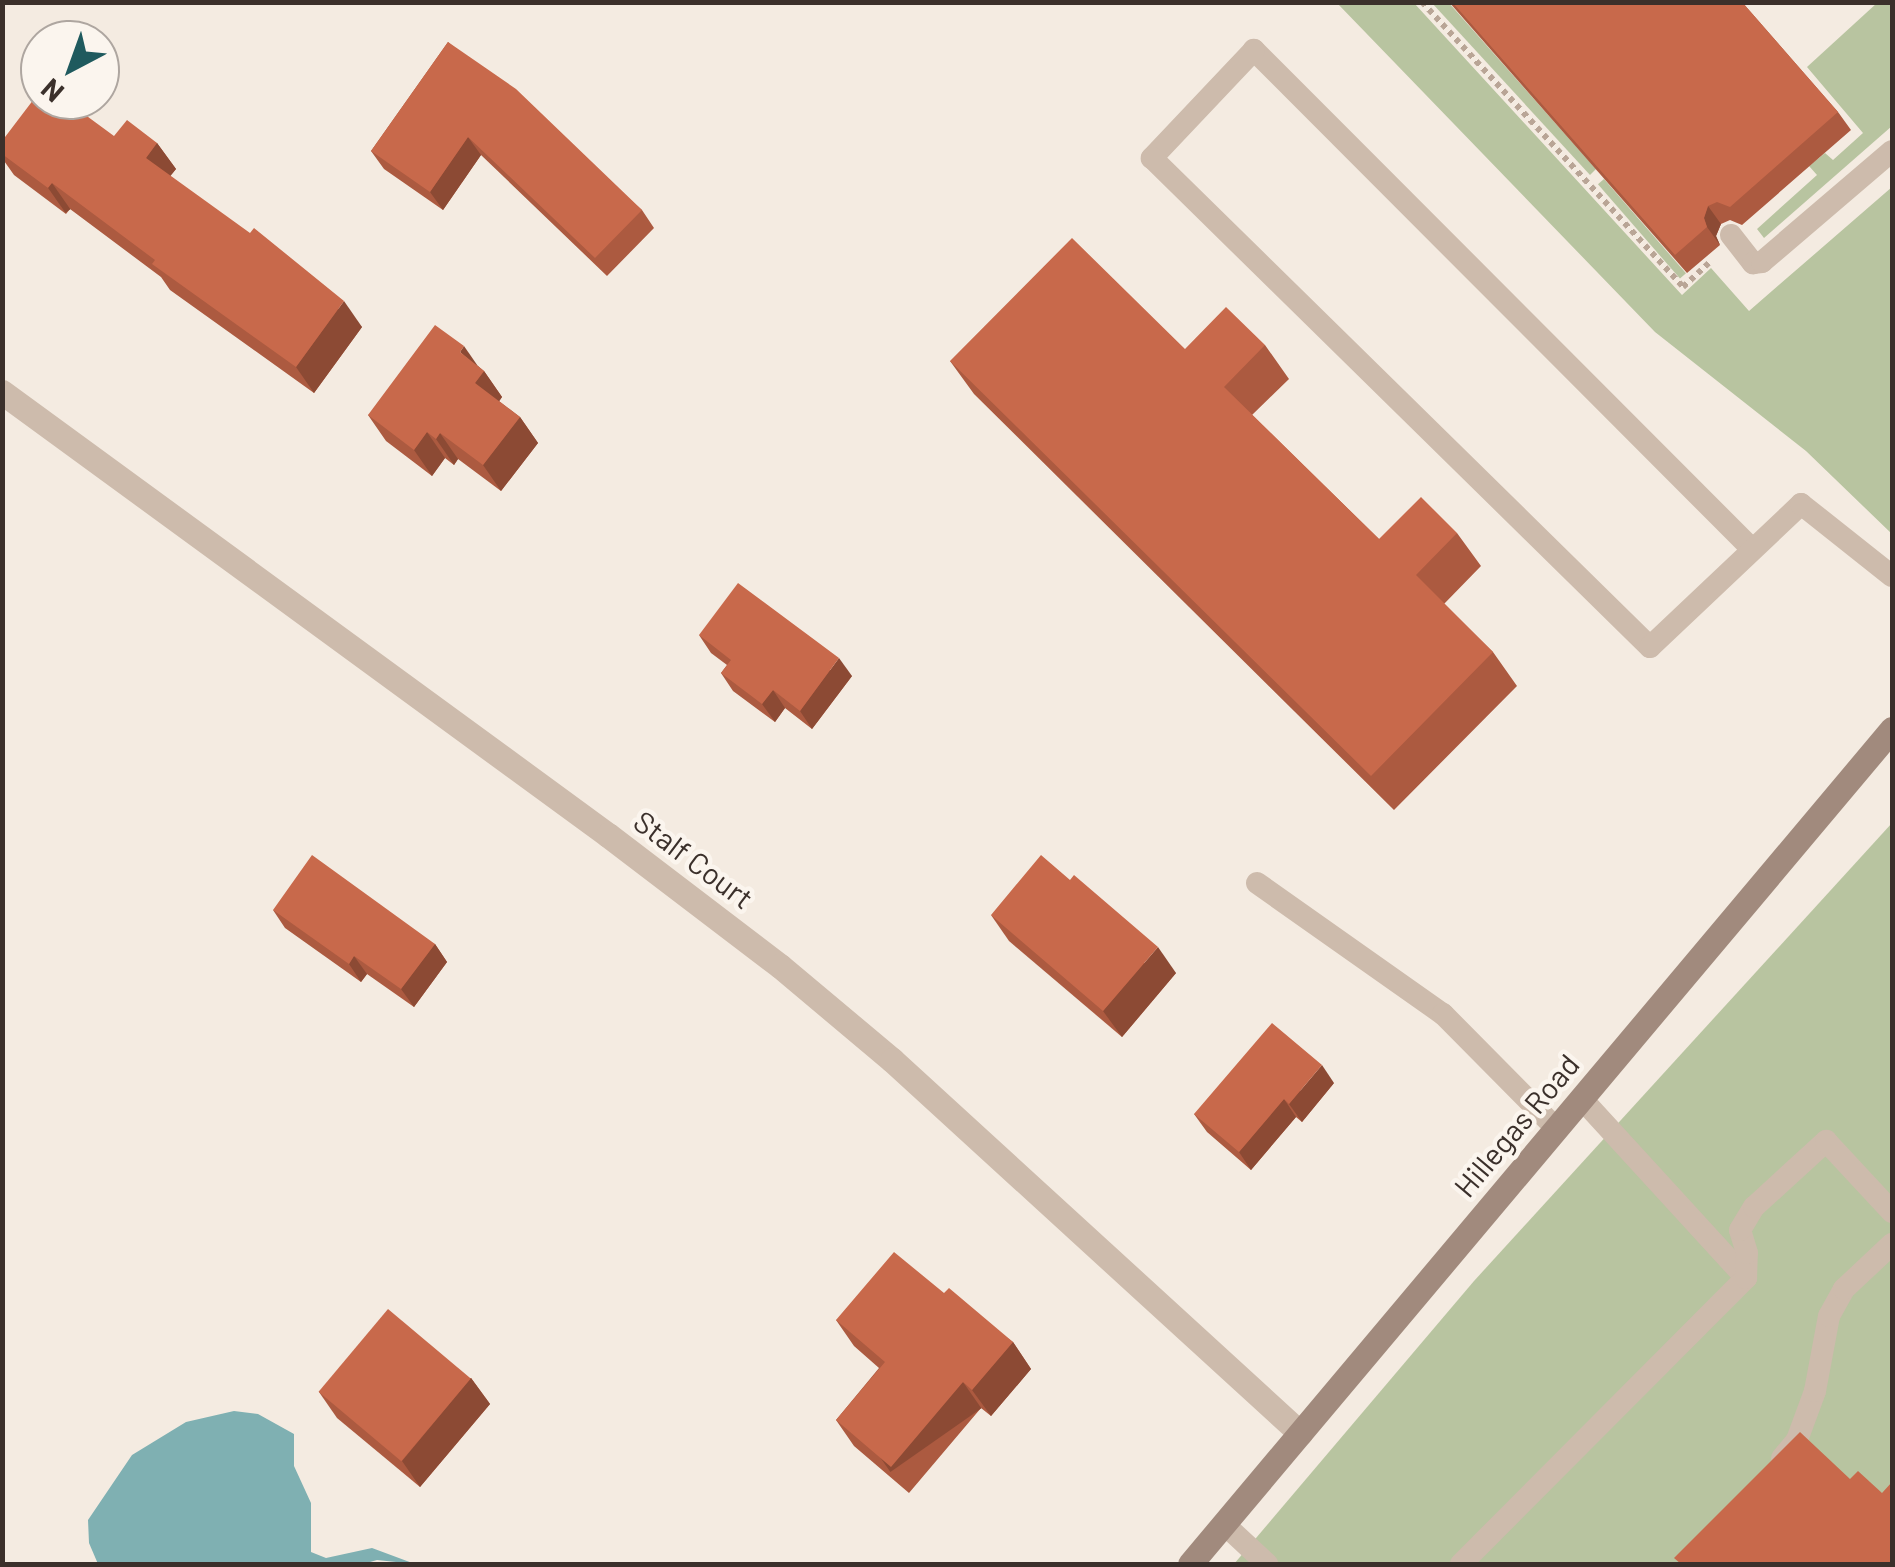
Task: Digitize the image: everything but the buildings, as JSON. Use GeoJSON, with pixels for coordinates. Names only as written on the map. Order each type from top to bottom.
{"type":"FeatureCollection","features":[{"type":"Feature","properties":{"kind":"main road","name":"Hillegas Road"},"geometry":{"type":"LineString","coordinates":[[1190,1564],[1892,729]]}},
{"type":"Feature","properties":{"kind":"street","name":"Stalf Court"},"geometry":{"type":"LineString","coordinates":[[2,392],[608,834],[780,966],[892,1060],[1300,1433]]}},
{"type":"Feature","properties":{"kind":"lane"},"geometry":{"type":"LineString","coordinates":[[1751,548],[1254,50],[1152,158],[1650,647],[1801,504],[1892,576]]}},
{"type":"Feature","properties":{"kind":"lane"},"geometry":{"type":"LineString","coordinates":[[1730,235],[1753,263],[1762,262],[1892,151]]}},
{"type":"Feature","properties":{"kind":"lane"},"geometry":{"type":"LineString","coordinates":[[1257,883],[1443,1014],[1556,1128]]}},
{"type":"Feature","properties":{"kind":"lane"},"geometry":{"type":"LineString","coordinates":[[1581,1098],[1746,1278]]}},
{"type":"Feature","properties":{"kind":"lane"},"geometry":{"type":"LineString","coordinates":[[1462,1564],[1746,1278],[1747,1254],[1740,1230],[1754,1206],[1826,1141],[1892,1212]]}},
{"type":"Feature","properties":{"kind":"lane"},"geometry":{"type":"LineString","coordinates":[[1766,1478],[1797,1440],[1815,1391],[1829,1316],[1844,1289],[1892,1244]]}},
{"type":"Feature","properties":{"kind":"lane"},"geometry":{"type":"LineString","coordinates":[[1224,1524],[1267,1564]]}},
{"type":"Feature","properties":{"kind":"path"},"geometry":{"type":"LineString","coordinates":[[1422,2],[1682,287],[1711,261],[1724,276]]}},
{"type":"Feature","properties":{"kind":"path"},"geometry":{"type":"LineString","coordinates":[[1588,183],[1600,174]]}},
{"type":"Feature","properties":{"kind":"green space"},"geometry":{"type":"Polygon","coordinates":[[[1337,3],[1414,3],[1682,295],[1711,268],[1749,311],[1892,187],[1892,534],[1806,451],[1655,332],[1337,3]]]}},
{"type":"Feature","properties":{"kind":"green space"},"geometry":{"type":"Polygon","coordinates":[[[1432,3],[1449,3],[1596,169],[1590,175],[1432,3]]]}},
{"type":"Feature","properties":{"kind":"green space"},"geometry":{"type":"Polygon","coordinates":[[[1877,3],[1892,3],[1892,126],[1764,238],[1757,229],[1817,175],[1809,166],[1825,153],[1833,160],[1863,133],[1807,67],[1877,3]]]}},
{"type":"Feature","properties":{"kind":"green space"},"geometry":{"type":"Polygon","coordinates":[[[1604,179],[1686,273],[1680,279],[1598,184],[1604,179]]]}},
{"type":"Feature","properties":{"kind":"green space"},"geometry":{"type":"Polygon","coordinates":[[[1892,823],[1892,1564],[1234,1564],[1474,1281],[1892,823]]]}},
{"type":"Feature","properties":{"kind":"water"},"geometry":{"type":"Polygon","coordinates":[[[234,1411],[258,1414],[294,1434],[294,1466],[311,1503],[311,1552],[326,1558],[372,1548],[415,1564],[377,1560],[363,1564],[98,1564],[89,1543],[88,1520],[132,1455],[186,1422],[234,1411]]]}}]}
